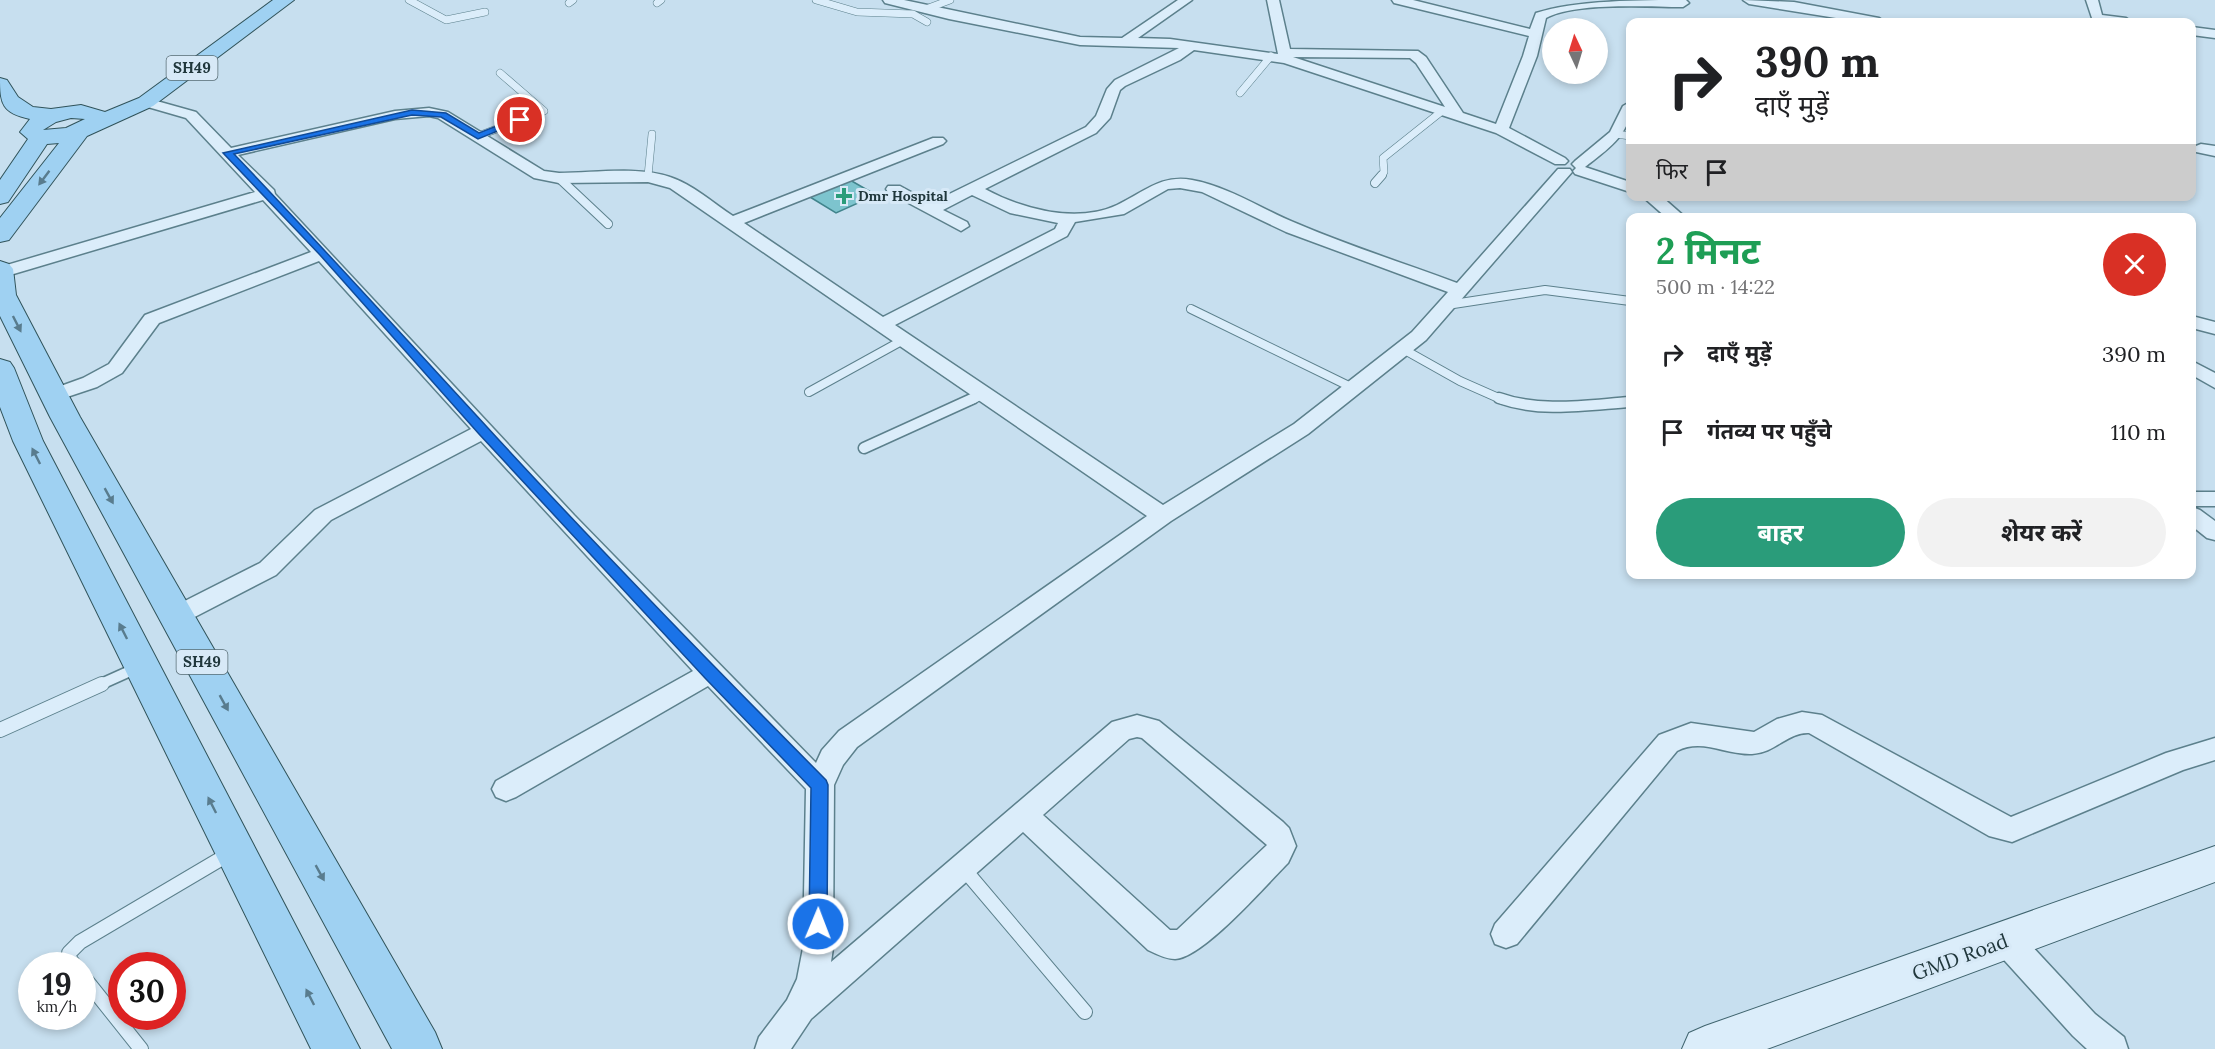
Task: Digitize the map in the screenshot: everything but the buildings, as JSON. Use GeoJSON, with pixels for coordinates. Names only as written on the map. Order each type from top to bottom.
{"type":"FeatureCollection","features":[{"type":"Feature","properties":{"kind":"main road","name":"SH49"},"geometry":{"type":"LineString","coordinates":[[0,235],[88,123],[146,86],[269,0]]}},
{"type":"Feature","properties":{"kind":"main road","name":"SH49"},"geometry":{"type":"LineString","coordinates":[[88,123],[146,102],[285,0]]}},
{"type":"Feature","properties":{"kind":"main road"},"geometry":{"type":"LineString","coordinates":[[0,84],[9,102],[23,113],[54,116],[77,112],[88,123],[58,136],[0,122]]}},
{"type":"Feature","properties":{"kind":"main road"},"geometry":{"type":"LineString","coordinates":[[0,197],[37,132],[54,116]]}},
{"type":"Feature","properties":{"kind":"main road","name":"SH49"},"geometry":{"type":"LineString","coordinates":[[0,271],[3,295],[54,395],[418,1049]]}},
{"type":"Feature","properties":{"kind":"main road"},"geometry":{"type":"LineString","coordinates":[[0,368],[28,441],[336,1049]]}},
{"type":"Feature","properties":{"kind":"main road","name":"GMD Road"},"geometry":{"type":"LineString","coordinates":[[1705,1049],[2215,864]]}},
{"type":"Feature","properties":{"kind":"street"},"geometry":{"type":"LineString","coordinates":[[889,0],[927,16],[1080,40],[1191,46],[1281,56],[1413,54],[1421,60],[1458,116]]}},
{"type":"Feature","properties":{"kind":"street"},"geometry":{"type":"LineString","coordinates":[[1123,43],[1186,0]]}},
{"type":"Feature","properties":{"kind":"street"},"geometry":{"type":"LineString","coordinates":[[1273,0],[1281,56]]}},
{"type":"Feature","properties":{"kind":"street"},"geometry":{"type":"LineString","coordinates":[[1398,0],[1537,34]]}},
{"type":"Feature","properties":{"kind":"street"},"geometry":{"type":"LineString","coordinates":[[1749,0],[1858,18]]}},
{"type":"Feature","properties":{"kind":"street"},"geometry":{"type":"LineString","coordinates":[[2092,0],[2097,18]]}},
{"type":"Feature","properties":{"kind":"street"},"geometry":{"type":"LineString","coordinates":[[1501,130],[1537,34],[1540,16],[1545,11],[1559,8],[1682,6]]}},
{"type":"Feature","properties":{"kind":"street"},"geometry":{"type":"LineString","coordinates":[[2196,32],[2215,34]]}},
{"type":"Feature","properties":{"kind":"street"},"geometry":{"type":"LineString","coordinates":[[930,210],[1091,130],[1103,118],[1114,90],[1120,82],[1175,57],[1191,46]]}},
{"type":"Feature","properties":{"kind":"street"},"geometry":{"type":"LineString","coordinates":[[1281,56],[1501,130],[1571,167],[1626,186]]}},
{"type":"Feature","properties":{"kind":"street"},"geometry":{"type":"LineString","coordinates":[[146,102],[191,115],[268,193],[483,431],[710,674],[820,785]]}},
{"type":"Feature","properties":{"kind":"street"},"geometry":{"type":"LineString","coordinates":[[228,153],[412,112],[443,115],[528,170],[540,175],[560,178],[648,177],[664,180],[676,185],[732,222],[1163,516]]}},
{"type":"Feature","properties":{"kind":"street"},"geometry":{"type":"LineString","coordinates":[[771,1049],[798,1011],[812,981],[818,948],[820,785],[832,758],[848,739],[1163,516],[1301,429],[1419,336],[1571,167],[1623,135]]}},
{"type":"Feature","properties":{"kind":"street"},"geometry":{"type":"LineString","coordinates":[[732,222],[938,141]]}},
{"type":"Feature","properties":{"kind":"street"},"geometry":{"type":"LineString","coordinates":[[973,189],[1004,207],[1023,214],[1043,218],[1069,219],[1105,214],[1125,208],[1161,185],[1193,184],[1207,188],[1292,228],[1453,298]]}},
{"type":"Feature","properties":{"kind":"street"},"geometry":{"type":"LineString","coordinates":[[894,189],[961,226]]}},
{"type":"Feature","properties":{"kind":"street"},"geometry":{"type":"LineString","coordinates":[[0,271],[268,193]]}},
{"type":"Feature","properties":{"kind":"street"},"geometry":{"type":"LineString","coordinates":[[1656,201],[1672,213]]}},
{"type":"Feature","properties":{"kind":"street"},"geometry":{"type":"LineString","coordinates":[[883,324],[1061,232],[1069,219]]}},
{"type":"Feature","properties":{"kind":"street"},"geometry":{"type":"LineString","coordinates":[[54,395],[101,378],[113,371],[122,362],[142,329],[159,316],[323,253]]}},
{"type":"Feature","properties":{"kind":"street"},"geometry":{"type":"LineString","coordinates":[[2196,323],[2215,328]]}},
{"type":"Feature","properties":{"kind":"street"},"geometry":{"type":"LineString","coordinates":[[2196,370],[2215,382]]}},
{"type":"Feature","properties":{"kind":"street"},"geometry":{"type":"LineString","coordinates":[[176,616],[268,569],[323,515],[483,431]]}},
{"type":"Feature","properties":{"kind":"street"},"geometry":{"type":"LineString","coordinates":[[2196,499],[2215,500]]}},
{"type":"Feature","properties":{"kind":"street"},"geometry":{"type":"LineString","coordinates":[[2196,518],[2215,532]]}},
{"type":"Feature","properties":{"kind":"street"},"geometry":{"type":"LineString","coordinates":[[506,789],[710,674]]}},
{"type":"Feature","properties":{"kind":"street"},"geometry":{"type":"LineString","coordinates":[[1506,934],[1668,743],[1682,734],[1692,733],[1752,744],[1764,741],[1793,722],[1813,723],[1999,827],[2012,830],[2176,761],[2215,748]]}},
{"type":"Feature","properties":{"kind":"street"},"geometry":{"type":"LineString","coordinates":[[798,1011],[1121,730],[1137,726],[1150,729],[1264,823],[1279,837],[1281,846],[1278,854],[1191,938],[1180,945],[1169,946],[1159,940],[1024,815]]}},
{"type":"Feature","properties":{"kind":"street"},"geometry":{"type":"LineString","coordinates":[[2006,940],[2084,1025],[2112,1049]]}},
{"type":"Feature","properties":{"kind":"lane"},"geometry":{"type":"LineString","coordinates":[[409,0],[446,20],[485,12]]}},
{"type":"Feature","properties":{"kind":"lane"},"geometry":{"type":"LineString","coordinates":[[816,0],[860,13],[897,12],[924,18],[950,0]]}},
{"type":"Feature","properties":{"kind":"lane"},"geometry":{"type":"LineString","coordinates":[[1240,93],[1281,56]]}},
{"type":"Feature","properties":{"kind":"lane"},"geometry":{"type":"LineString","coordinates":[[478,136],[544,111],[500,73]]}},
{"type":"Feature","properties":{"kind":"lane"},"geometry":{"type":"LineString","coordinates":[[1375,183],[1384,172],[1383,158],[1442,111]]}},
{"type":"Feature","properties":{"kind":"lane"},"geometry":{"type":"LineString","coordinates":[[648,177],[652,134]]}},
{"type":"Feature","properties":{"kind":"lane"},"geometry":{"type":"LineString","coordinates":[[560,178],[608,224]]}},
{"type":"Feature","properties":{"kind":"lane"},"geometry":{"type":"LineString","coordinates":[[1453,298],[1545,290],[1626,300]]}},
{"type":"Feature","properties":{"kind":"lane"},"geometry":{"type":"LineString","coordinates":[[1191,309],[1353,388]]}},
{"type":"Feature","properties":{"kind":"lane"},"geometry":{"type":"LineString","coordinates":[[809,392],[905,339]]}},
{"type":"Feature","properties":{"kind":"lane"},"geometry":{"type":"LineString","coordinates":[[1402,349],[1496,397],[1519,404],[1544,406],[1626,402]]}},
{"type":"Feature","properties":{"kind":"lane"},"geometry":{"type":"LineString","coordinates":[[864,448],[984,394]]}},
{"type":"Feature","properties":{"kind":"lane"},"geometry":{"type":"LineString","coordinates":[[0,730],[141,667]]}},
{"type":"Feature","properties":{"kind":"lane"},"geometry":{"type":"LineString","coordinates":[[70,952],[80,942],[235,850]]}},
{"type":"Feature","properties":{"kind":"lane"},"geometry":{"type":"LineString","coordinates":[[963,868],[1085,1012]]}},
{"type":"Feature","properties":{"kind":"lane"},"geometry":{"type":"LineString","coordinates":[[96,993],[141,1049]]}},
{"type":"Feature","properties":{"kind":"place","name":"Dmr Hospital"},"geometry":{"type":"Point","coordinates":[844,196]}},
{"type":"Feature","properties":{"kind":"route"},"geometry":{"type":"LineString","coordinates":[[520,120],[478,136],[443,115],[412,112],[228,153],[268,193],[483,431],[710,674],[820,785],[818,924]]}}]}
